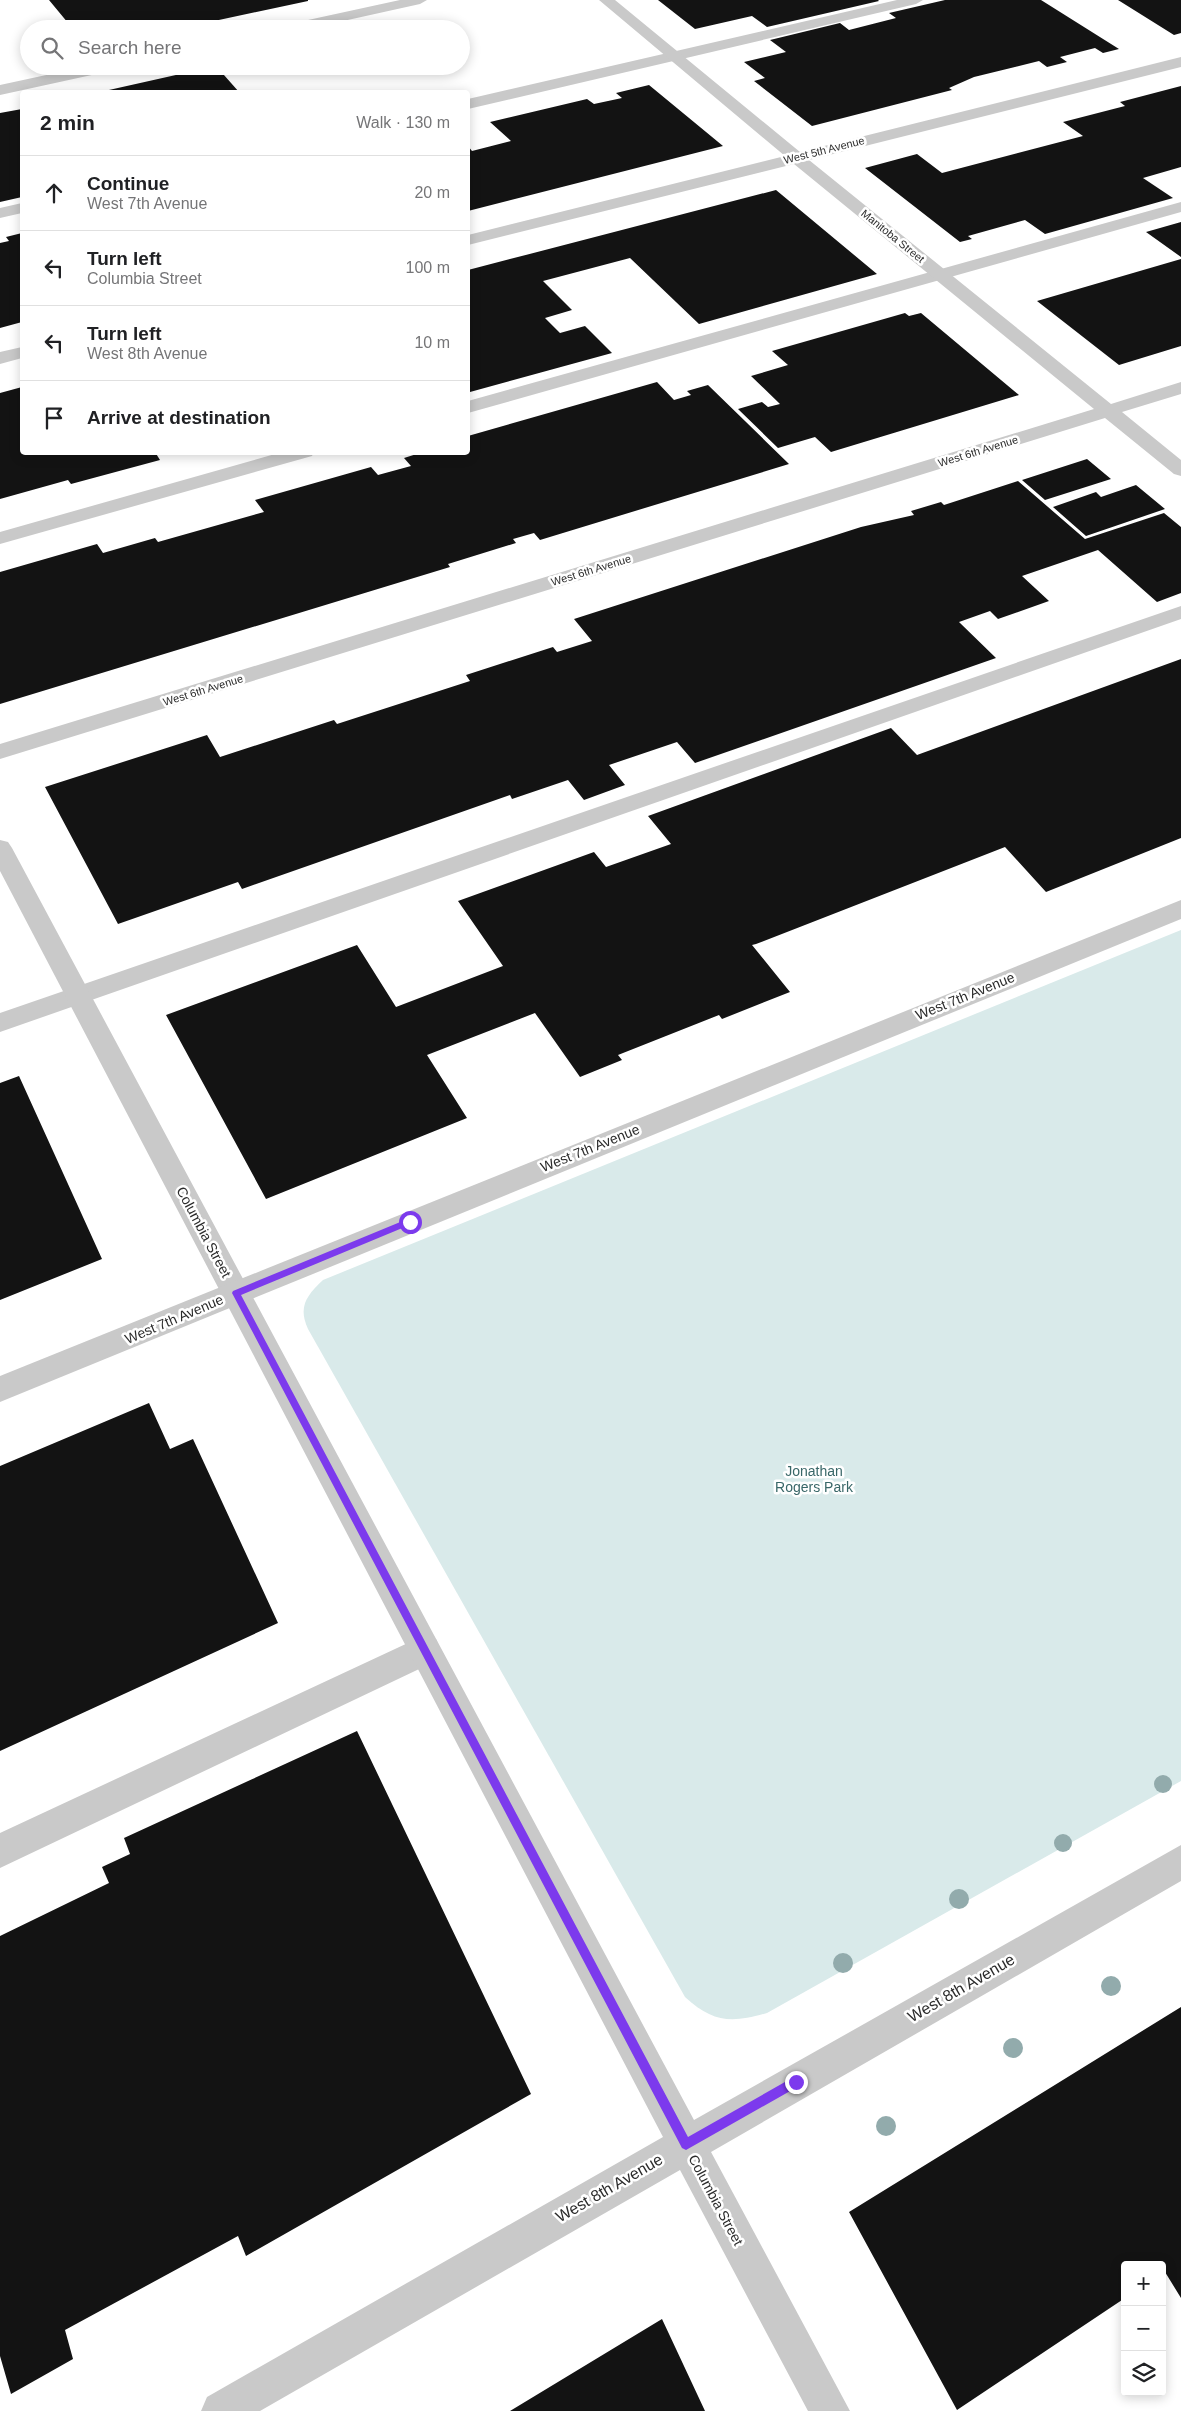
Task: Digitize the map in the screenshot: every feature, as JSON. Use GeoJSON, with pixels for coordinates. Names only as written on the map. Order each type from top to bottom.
{"type":"FeatureCollection","features":[{"type":"Feature","properties":{"kind":"street"},"geometry":{"type":"LineString","coordinates":[[327,20],[420,0]]}},
{"type":"Feature","properties":{"kind":"street","name":"Manitoba Street"},"geometry":{"type":"LineString","coordinates":[[606,0],[1181,470]]}},
{"type":"Feature","properties":{"kind":"street"},"geometry":{"type":"LineString","coordinates":[[470,104],[916,0]]}},
{"type":"Feature","properties":{"kind":"street","name":"West 5th Avenue"},"geometry":{"type":"LineString","coordinates":[[470,239],[1181,62]]}},
{"type":"Feature","properties":{"kind":"street"},"geometry":{"type":"LineString","coordinates":[[0,90],[69,75]]}},
{"type":"Feature","properties":{"kind":"street"},"geometry":{"type":"LineString","coordinates":[[470,406],[1181,207]]}},
{"type":"Feature","properties":{"kind":"street"},"geometry":{"type":"LineString","coordinates":[[0,213],[20,208]]}},
{"type":"Feature","properties":{"kind":"street"},"geometry":{"type":"LineString","coordinates":[[0,358],[20,353]]}},
{"type":"Feature","properties":{"kind":"street","name":"West 6th Avenue"},"geometry":{"type":"LineString","coordinates":[[0,752],[1181,388]]}},
{"type":"Feature","properties":{"kind":"street"},"geometry":{"type":"LineString","coordinates":[[0,538],[294,455]]}},
{"type":"Feature","properties":{"kind":"street"},"geometry":{"type":"LineString","coordinates":[[0,1023],[1181,612]]}},
{"type":"Feature","properties":{"kind":"street","name":"Columbia Street"},"geometry":{"type":"LineString","coordinates":[[0,848],[686,2144],[830,2411]]}},
{"type":"Feature","properties":{"kind":"street","name":"West 7th Avenue"},"geometry":{"type":"LineString","coordinates":[[0,1389],[1181,909]]}},
{"type":"Feature","properties":{"kind":"street"},"geometry":{"type":"LineString","coordinates":[[0,1851],[425,1650]]}},
{"type":"Feature","properties":{"kind":"street","name":"West 8th Avenue"},"geometry":{"type":"LineString","coordinates":[[221,2411],[1181,1862]]}},
{"type":"Feature","properties":{"kind":"green space","name":"Jonathan Rogers Park"},"geometry":{"type":"Polygon","coordinates":[[[1181,930],[1181,1781],[767,2013],[733,2019],[723,2019],[714,2016],[695,2006],[685,1997],[308,1329],[304,1314],[305,1302],[312,1291],[323,1280],[1181,930]]]}},
{"type":"Feature","properties":{"kind":"building"},"geometry":{"type":"Polygon","coordinates":[[[49,0],[308,0],[219,20],[66,20],[49,0]]]}},
{"type":"Feature","properties":{"kind":"building"},"geometry":{"type":"Polygon","coordinates":[[[658,0],[879,1],[767,27],[752,16],[695,29],[658,0]]]}},
{"type":"Feature","properties":{"kind":"building"},"geometry":{"type":"Polygon","coordinates":[[[945,0],[1041,0],[1119,49],[1103,53],[1095,48],[1060,57],[1067,62],[1047,67],[1039,61],[974,77],[949,88],[952,90],[812,126],[754,81],[765,78],[744,62],[786,52],[770,40],[840,23],[849,30],[896,18],[889,13],[945,0]]]}},
{"type":"Feature","properties":{"kind":"building"},"geometry":{"type":"Polygon","coordinates":[[[1118,0],[1181,0],[1181,33],[1174,35],[1118,0]]]}},
{"type":"Feature","properties":{"kind":"building"},"geometry":{"type":"Polygon","coordinates":[[[176,75],[224,75],[237,90],[109,90],[176,75]]]}},
{"type":"Feature","properties":{"kind":"building"},"geometry":{"type":"Polygon","coordinates":[[[649,85],[723,146],[470,210],[470,148],[472,151],[511,141],[490,122],[587,99],[594,104],[622,98],[616,93],[649,85]]]}},
{"type":"Feature","properties":{"kind":"building"},"geometry":{"type":"Polygon","coordinates":[[[1181,86],[1181,167],[1143,178],[1173,198],[1045,234],[1025,220],[968,236],[972,239],[960,242],[865,168],[917,154],[942,173],[1083,136],[1063,122],[1125,106],[1120,102],[1181,86]]]}},
{"type":"Feature","properties":{"kind":"building"},"geometry":{"type":"Polygon","coordinates":[[[20,109],[20,197],[0,202],[0,113],[20,109]]]}},
{"type":"Feature","properties":{"kind":"building"},"geometry":{"type":"Polygon","coordinates":[[[776,190],[877,274],[699,324],[630,258],[543,281],[572,310],[545,318],[560,333],[585,326],[612,353],[470,392],[470,269],[776,190]]]}},
{"type":"Feature","properties":{"kind":"building"},"geometry":{"type":"Polygon","coordinates":[[[1181,222],[1181,257],[1146,232],[1181,222]]]}},
{"type":"Feature","properties":{"kind":"building"},"geometry":{"type":"Polygon","coordinates":[[[20,234],[20,323],[0,328],[0,243],[9,241],[6,237],[20,234]]]}},
{"type":"Feature","properties":{"kind":"building"},"geometry":{"type":"Polygon","coordinates":[[[1181,259],[1181,346],[1119,365],[1037,301],[1181,259]]]}},
{"type":"Feature","properties":{"kind":"building"},"geometry":{"type":"Polygon","coordinates":[[[905,313],[909,316],[921,313],[1019,395],[831,452],[815,437],[778,448],[738,409],[762,402],[768,407],[780,404],[751,376],[788,365],[772,351],[905,313]]]}},
{"type":"Feature","properties":{"kind":"building"},"geometry":{"type":"Polygon","coordinates":[[[657,382],[674,400],[691,395],[687,391],[708,385],[789,464],[540,540],[534,533],[513,539],[516,543],[448,564],[450,567],[0,704],[0,572],[97,544],[103,553],[155,538],[158,542],[264,512],[255,500],[371,467],[378,475],[411,466],[404,458],[414,455],[470,455],[470,435],[657,382]]]}},
{"type":"Feature","properties":{"kind":"building"},"geometry":{"type":"Polygon","coordinates":[[[20,388],[20,455],[157,455],[160,460],[71,484],[68,480],[0,499],[0,393],[20,388]]]}},
{"type":"Feature","properties":{"kind":"building"},"geometry":{"type":"Polygon","coordinates":[[[1087,459],[1111,479],[1045,500],[1022,480],[1087,459]]]}},
{"type":"Feature","properties":{"kind":"building"},"geometry":{"type":"Polygon","coordinates":[[[1018,481],[1085,539],[1164,513],[1181,527],[1181,593],[1157,602],[1098,550],[1022,576],[1049,601],[998,619],[990,611],[959,622],[996,658],[695,763],[677,742],[609,765],[625,785],[584,800],[568,780],[512,799],[510,795],[242,889],[238,882],[118,924],[45,787],[207,735],[220,757],[334,720],[337,724],[470,681],[466,675],[553,647],[557,652],[592,641],[574,619],[861,527],[914,515],[911,511],[941,502],[944,505],[1018,481]]]}},
{"type":"Feature","properties":{"kind":"building"},"geometry":{"type":"Polygon","coordinates":[[[1136,485],[1165,509],[1086,536],[1053,507],[1096,492],[1101,497],[1136,485]]]}},
{"type":"Feature","properties":{"kind":"building"},"geometry":{"type":"Polygon","coordinates":[[[1181,659],[1181,838],[1046,892],[1005,847],[752,945],[790,992],[722,1019],[719,1015],[618,1055],[622,1060],[580,1077],[535,1013],[427,1055],[467,1118],[266,1199],[166,1015],[357,945],[396,1007],[503,966],[458,901],[594,852],[606,867],[671,844],[648,816],[891,728],[917,755],[1181,659]]]}},
{"type":"Feature","properties":{"kind":"building"},"geometry":{"type":"Polygon","coordinates":[[[19,1076],[102,1259],[0,1300],[0,1083],[19,1076]]]}},
{"type":"Feature","properties":{"kind":"building"},"geometry":{"type":"Polygon","coordinates":[[[149,1403],[170,1449],[193,1439],[278,1623],[0,1751],[0,1466],[149,1403]]]}},
{"type":"Feature","properties":{"kind":"building"},"geometry":{"type":"Polygon","coordinates":[[[357,1731],[531,2094],[246,2256],[238,2236],[65,2330],[73,2359],[11,2394],[0,2356],[0,1936],[109,1883],[102,1867],[130,1854],[124,1838],[357,1731]]]}},
{"type":"Feature","properties":{"kind":"building"},"geometry":{"type":"Polygon","coordinates":[[[1181,2007],[1181,2298],[1166,2274],[1166,2261],[1121,2261],[1121,2301],[957,2410],[849,2212],[1181,2007]]]}},
{"type":"Feature","properties":{"kind":"building"},"geometry":{"type":"Polygon","coordinates":[[[662,2319],[705,2411],[510,2411],[662,2319]]]}},
{"type":"Feature","properties":{"kind":"route"},"geometry":{"type":"LineString","coordinates":[[410,1222],[236,1293],[686,2144],[796,2082]]}}]}
